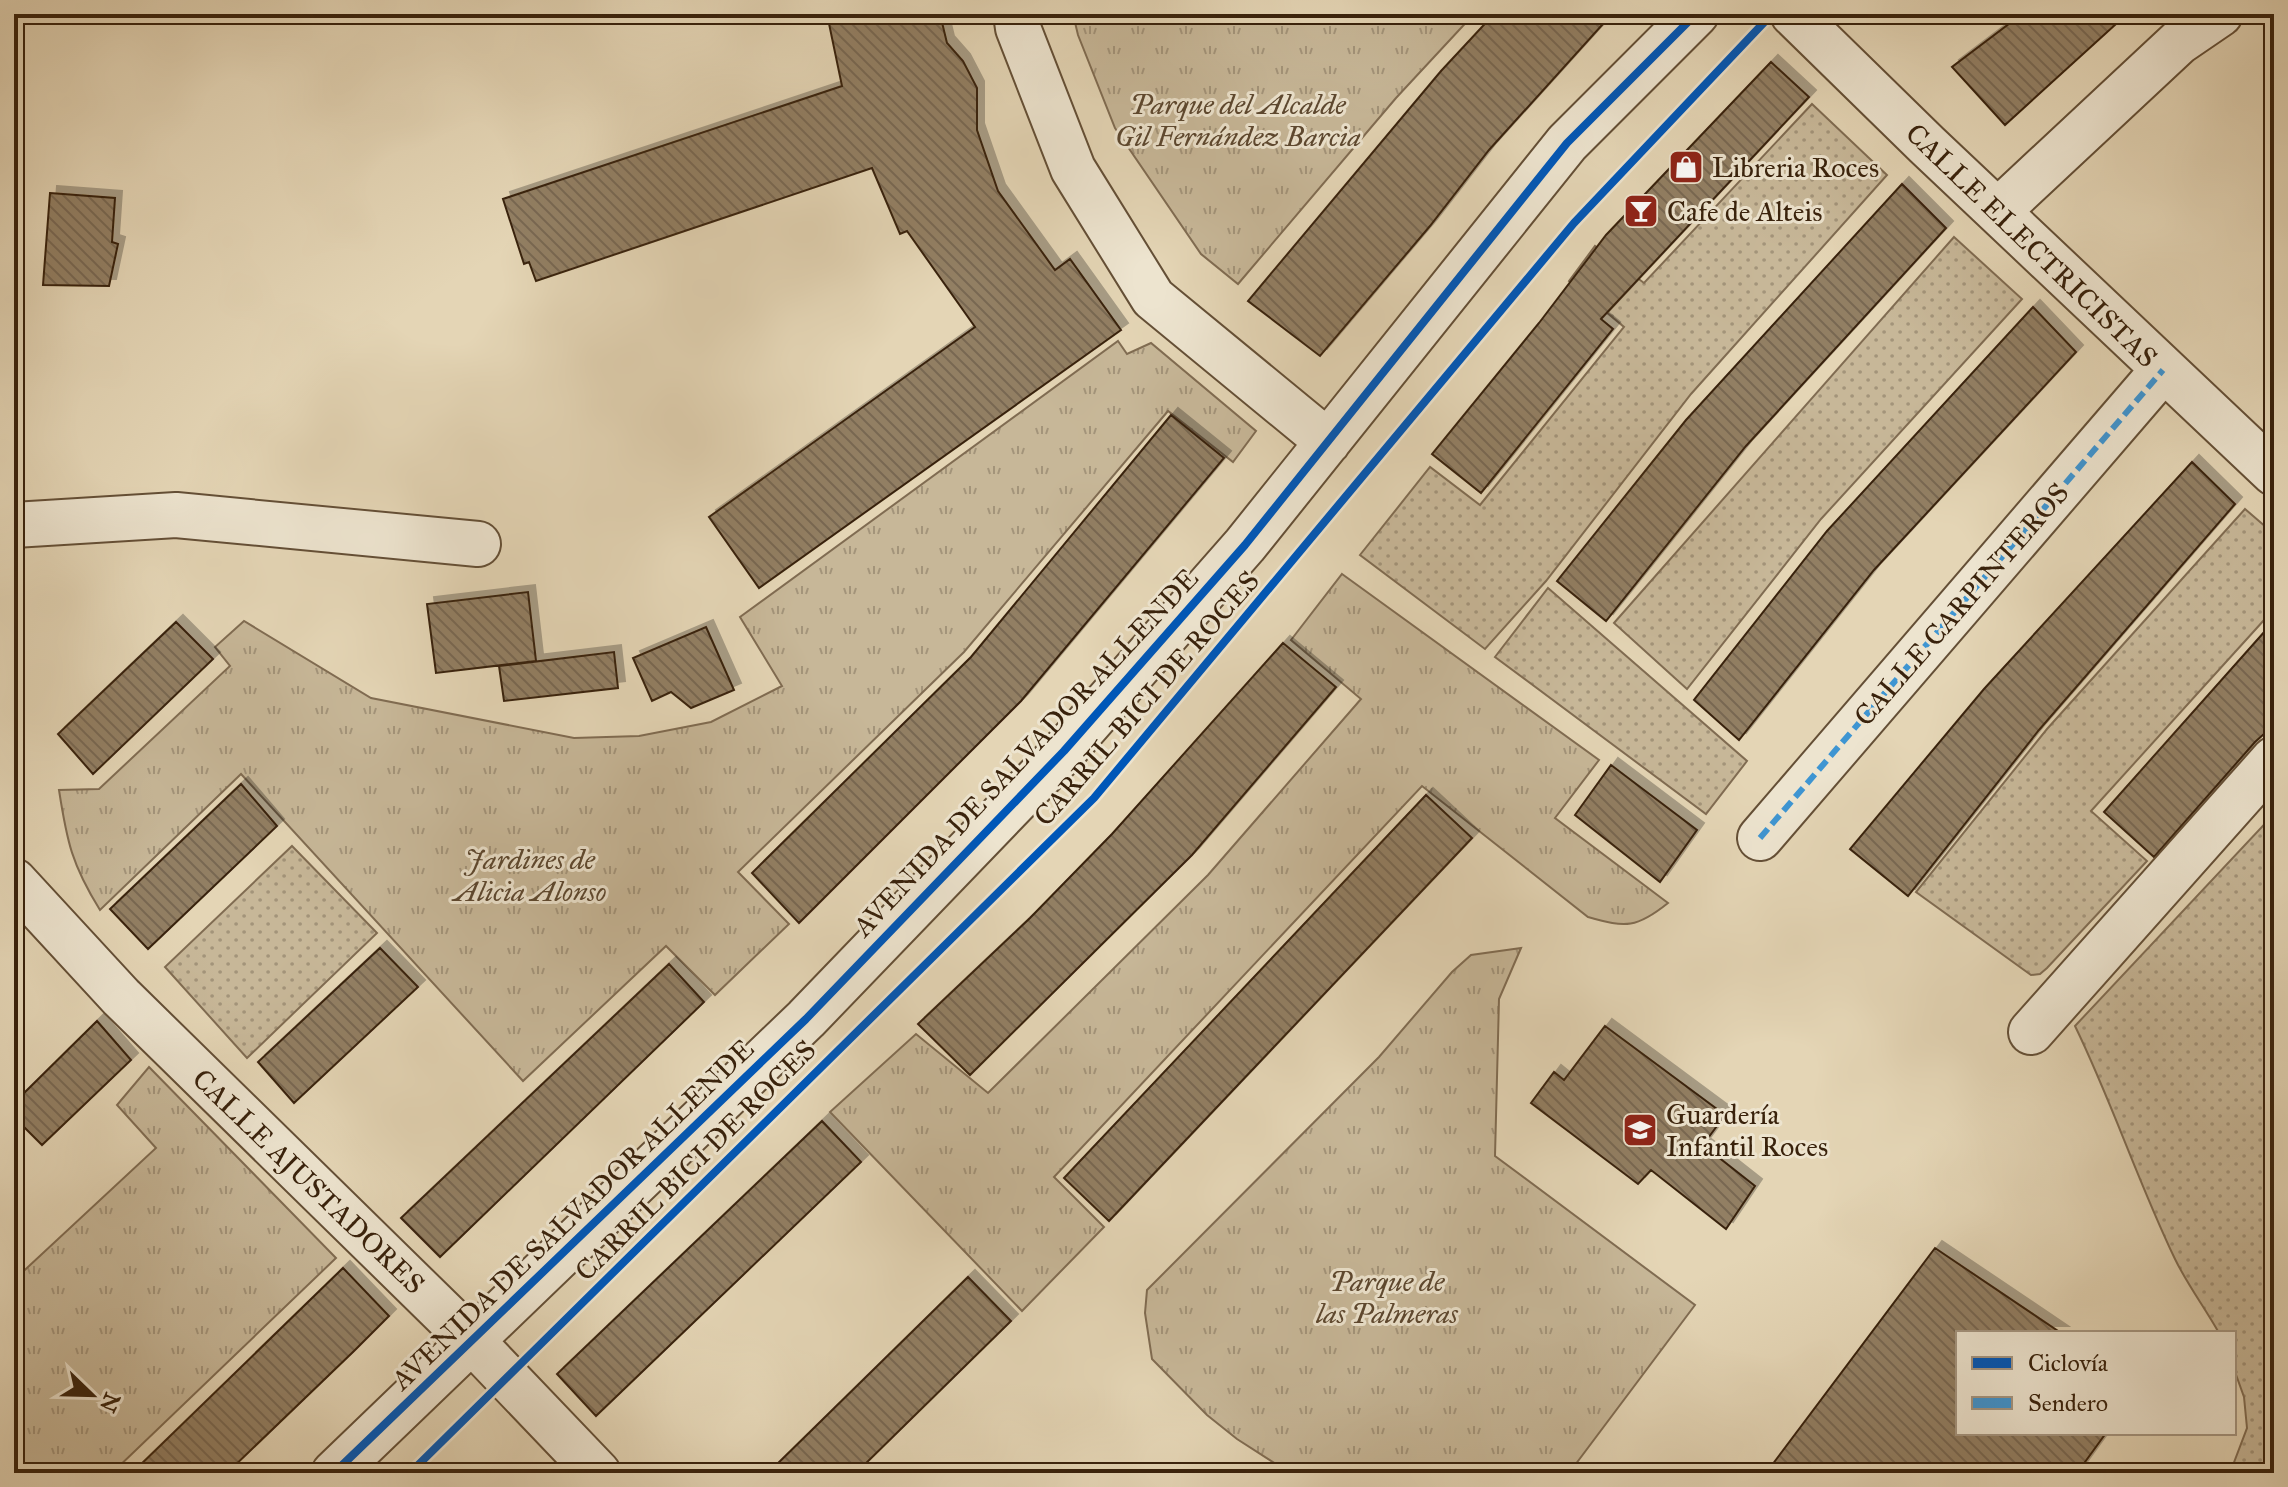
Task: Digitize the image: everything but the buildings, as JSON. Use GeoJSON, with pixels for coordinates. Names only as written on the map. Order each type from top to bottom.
{"type":"FeatureCollection","features":[{"type":"Feature","properties":{"kind":"street"},"geometry":{"type":"LineString","coordinates":[[1016,14],[1018,28],[1073,169],[1153,298],[1328,442]]}},
{"type":"Feature","properties":{"kind":"street","name":"AVENIDA DE SALVADOR ALLENDE"},"geometry":{"type":"LineString","coordinates":[[334,1473],[806,1019],[1064,751],[1245,545],[1567,143],[1696,14]]}},
{"type":"Feature","properties":{"kind":"street","name":"CALLE ELECTRICISTAS"},"geometry":{"type":"LineString","coordinates":[[1793,14],[1866,87],[2274,473]]}},
{"type":"Feature","properties":{"kind":"street"},"geometry":{"type":"LineString","coordinates":[[1998,211],[2179,42],[2220,14]]}},
{"type":"Feature","properties":{"kind":"street","name":"CALLE CARPINTEROS"},"geometry":{"type":"LineString","coordinates":[[1760,838],[2163,370]]}},
{"type":"Feature","properties":{"kind":"street"},"geometry":{"type":"LineString","coordinates":[[14,525],[176,515],[478,544]]}},
{"type":"Feature","properties":{"kind":"street"},"geometry":{"type":"LineString","coordinates":[[2031,1032],[2274,759]]}},
{"type":"Feature","properties":{"kind":"street","name":"CALLE AJUSTADORES"},"geometry":{"type":"LineString","coordinates":[[16,888],[132,1008],[471,1340],[598,1473]]}},
{"type":"Feature","properties":{"kind":"green space","name":"Parque del Alcalde Gil Fernández Barcia"},"geometry":{"type":"Polygon","coordinates":[[[1073,14],[1474,14],[1396,98],[1238,284],[1201,254],[1115,128],[1078,35],[1073,14]]]}},
{"type":"Feature","properties":{"kind":"green space"},"geometry":{"type":"Polygon","coordinates":[[[1812,104],[1887,175],[1691,394],[1546,581],[1485,649],[1360,555],[1430,467],[1480,505],[1624,327],[1569,281],[1595,246],[1644,283],[1812,104]]]}},
{"type":"Feature","properties":{"kind":"green space"},"geometry":{"type":"Polygon","coordinates":[[[1954,237],[2022,299],[1821,519],[1687,689],[1614,623],[1954,237]]]}},
{"type":"Feature","properties":{"kind":"green space","name":"Jardines de Alicia Alonso"},"geometry":{"type":"Polygon","coordinates":[[[1118,341],[1127,354],[1151,343],[1256,431],[1233,462],[1168,411],[964,652],[738,872],[789,924],[715,995],[666,946],[523,1081],[241,774],[100,910],[83,880],[72,853],[59,790],[99,789],[230,666],[215,647],[244,621],[371,698],[574,738],[639,736],[711,722],[782,686],[740,617],[1118,341]]]}},
{"type":"Feature","properties":{"kind":"green space"},"geometry":{"type":"Polygon","coordinates":[[[2245,509],[2274,534],[2274,609],[2091,811],[2147,861],[2047,968],[2040,974],[2031,975],[1916,892],[2047,729],[2245,509]]]}},
{"type":"Feature","properties":{"kind":"green space"},"geometry":{"type":"Polygon","coordinates":[[[1342,574],[1599,760],[1555,818],[1668,903],[1631,924],[1588,917],[1422,786],[1054,1177],[1104,1227],[1022,1311],[830,1112],[916,1034],[988,1093],[1208,875],[1361,699],[1291,640],[1342,574]]]}},
{"type":"Feature","properties":{"kind":"green space"},"geometry":{"type":"Polygon","coordinates":[[[1548,588],[1747,761],[1706,814],[1495,657],[1548,588]]]}},
{"type":"Feature","properties":{"kind":"green space"},"geometry":{"type":"Polygon","coordinates":[[[2274,814],[2274,1473],[2230,1473],[2247,1428],[2244,1397],[2236,1375],[2236,1331],[2218,1331],[2180,1268],[2075,1026],[2274,814]]]}},
{"type":"Feature","properties":{"kind":"green space"},"geometry":{"type":"Polygon","coordinates":[[[292,846],[377,933],[247,1058],[165,967],[292,846]]]}},
{"type":"Feature","properties":{"kind":"green space","name":"Parque de las Palmeras"},"geometry":{"type":"Polygon","coordinates":[[[1521,948],[1499,999],[1495,1156],[1695,1305],[1569,1473],[1290,1473],[1237,1439],[1207,1415],[1152,1359],[1145,1313],[1147,1290],[1379,1057],[1452,972],[1471,955],[1521,948]]]}},
{"type":"Feature","properties":{"kind":"green space"},"geometry":{"type":"Polygon","coordinates":[[[149,1067],[336,1258],[112,1473],[14,1473],[14,1280],[156,1148],[117,1105],[149,1067]]]}},
{"type":"Feature","properties":{"kind":"marked path"},"geometry":{"type":"LineString","coordinates":[[1760,838],[2163,370]]}},
{"type":"Feature","properties":{"kind":"cycle path","name":"CARRIL BICI DE ROCES"},"geometry":{"type":"LineString","coordinates":[[334,1473],[806,1019],[1064,751],[1245,545],[1567,143],[1696,14]]}},
{"type":"Feature","properties":{"kind":"cycle path","name":"CARRIL BICI DE ROCES"},"geometry":{"type":"LineString","coordinates":[[410,1473],[1094,798],[1574,223],[1772,14]]}},
{"type":"Feature","properties":{"kind":"place","name":"Libreria Roces"},"geometry":{"type":"Point","coordinates":[1686,167]}},
{"type":"Feature","properties":{"kind":"place","name":"Cafe de Alteis"},"geometry":{"type":"Point","coordinates":[1641,211]}},
{"type":"Feature","properties":{"kind":"place","name":"Guardería Infantil Roces"},"geometry":{"type":"Point","coordinates":[1640,1130]}}]}
